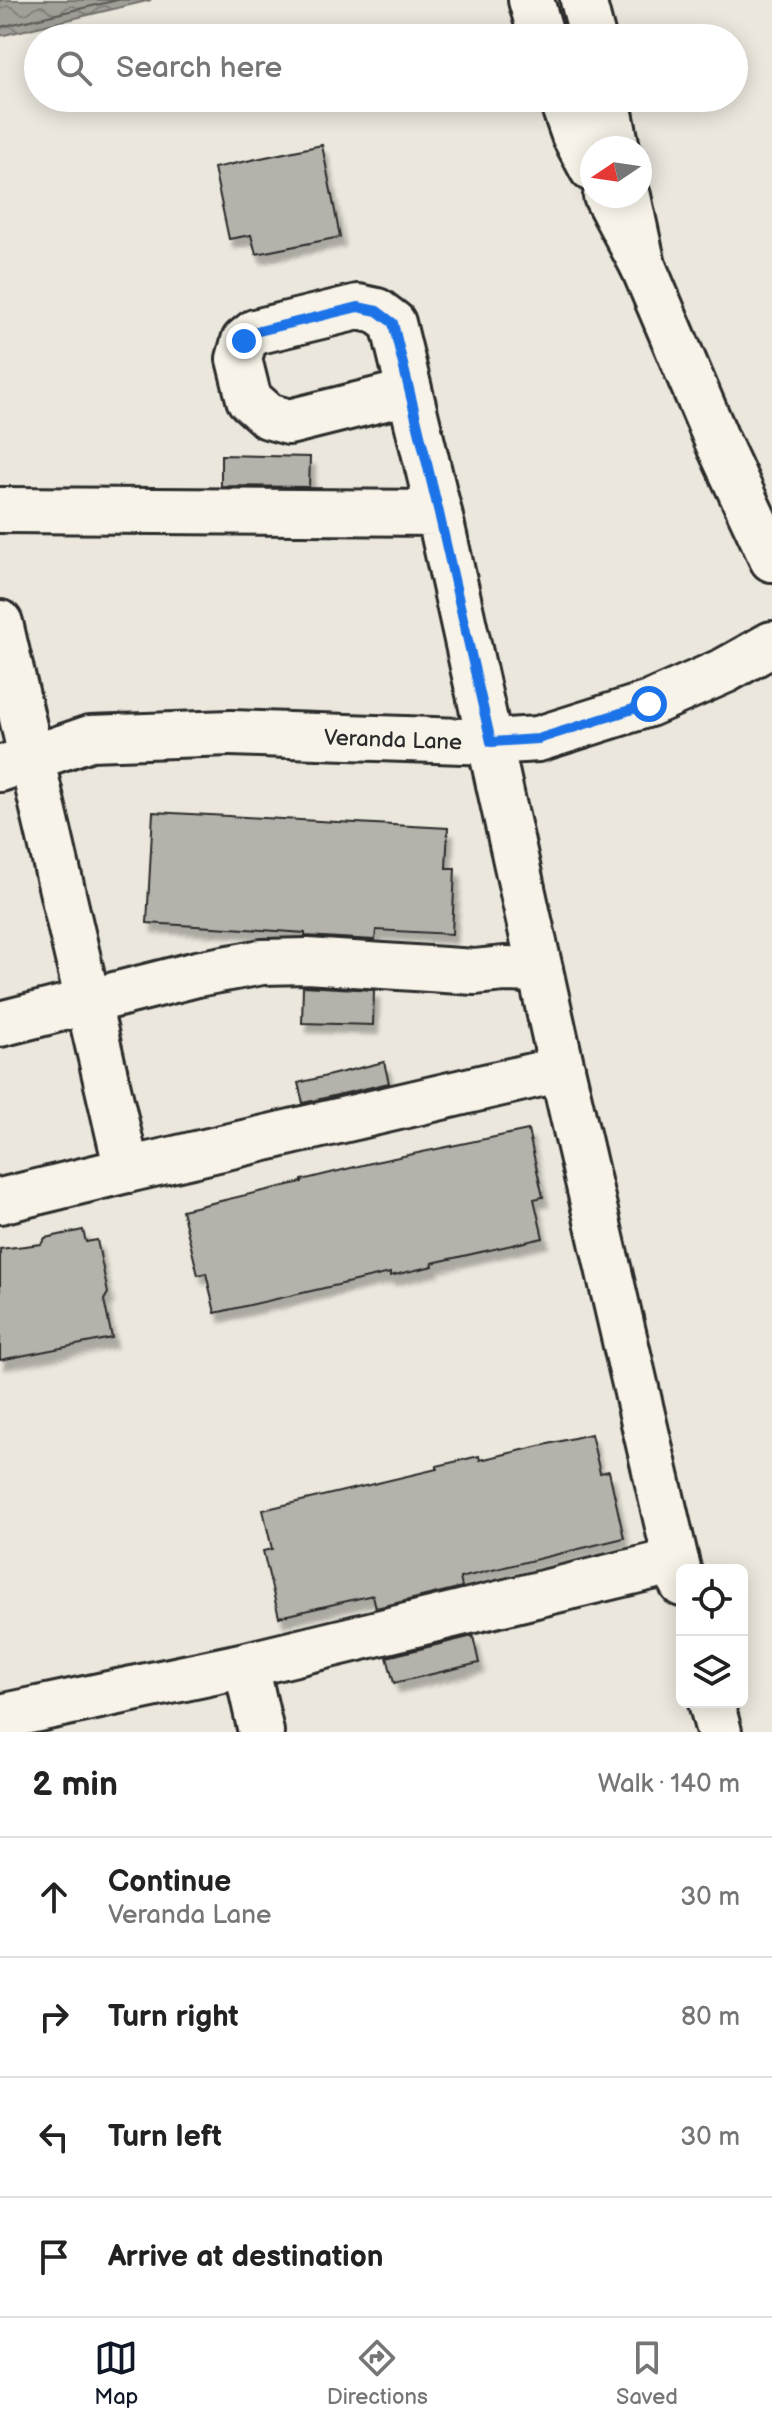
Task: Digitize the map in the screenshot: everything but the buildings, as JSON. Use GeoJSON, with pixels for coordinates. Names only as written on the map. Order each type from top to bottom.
{"type":"FeatureCollection","features":[{"type":"Feature","properties":{"kind":"street"},"geometry":{"type":"LineString","coordinates":[[531,0],[538,24]]}},
{"type":"Feature","properties":{"kind":"street"},"geometry":{"type":"LineString","coordinates":[[583,0],[589,24]]}},
{"type":"Feature","properties":{"kind":"street"},"geometry":{"type":"LineString","coordinates":[[566,112],[580,146]]}},
{"type":"Feature","properties":{"kind":"street"},"geometry":{"type":"LineString","coordinates":[[610,112],[615,136]]}},
{"type":"Feature","properties":{"kind":"street"},"geometry":{"type":"LineString","coordinates":[[612,208],[643,266],[724,456],[772,559]]}},
{"type":"Feature","properties":{"kind":"street"},"geometry":{"type":"LineString","coordinates":[[631,208],[643,266]]}},
{"type":"Feature","properties":{"kind":"street"},"geometry":{"type":"LineString","coordinates":[[409,392],[677,1564]]}},
{"type":"Feature","properties":{"kind":"street"},"geometry":{"type":"LineString","coordinates":[[0,510],[439,513]]}},
{"type":"Feature","properties":{"kind":"street"},"geometry":{"type":"LineString","coordinates":[[0,623],[15,764],[89,1001],[127,1170]]}},
{"type":"Feature","properties":{"kind":"street","name":"Veranda Lane"},"geometry":{"type":"LineString","coordinates":[[15,764],[90,738],[216,734],[491,742],[538,739],[649,704],[726,670],[772,644]]}},
{"type":"Feature","properties":{"kind":"street"},"geometry":{"type":"LineString","coordinates":[[0,1024],[197,974],[262,962],[307,961],[475,972],[540,970]]}},
{"type":"Feature","properties":{"kind":"street"},"geometry":{"type":"LineString","coordinates":[[0,1201],[562,1069]]}},
{"type":"Feature","properties":{"kind":"street"},"geometry":{"type":"LineString","coordinates":[[0,1717],[676,1573]]}},
{"type":"Feature","properties":{"kind":"street"},"geometry":{"type":"LineString","coordinates":[[246,1665],[261,1732]]}},
{"type":"Feature","properties":{"kind":"street"},"geometry":{"type":"LineString","coordinates":[[713,1708],[719,1732]]}},
{"type":"Feature","properties":{"kind":"water"},"geometry":{"type":"Polygon","coordinates":[[[0,0],[151,0],[50,24],[24,24],[24,30],[0,36],[0,0]]]}},
{"type":"Feature","properties":{"kind":"route"},"geometry":{"type":"LineString","coordinates":[[244,341],[255,332],[358,307],[377,311],[393,323],[491,742],[538,739],[649,704]]}}]}
